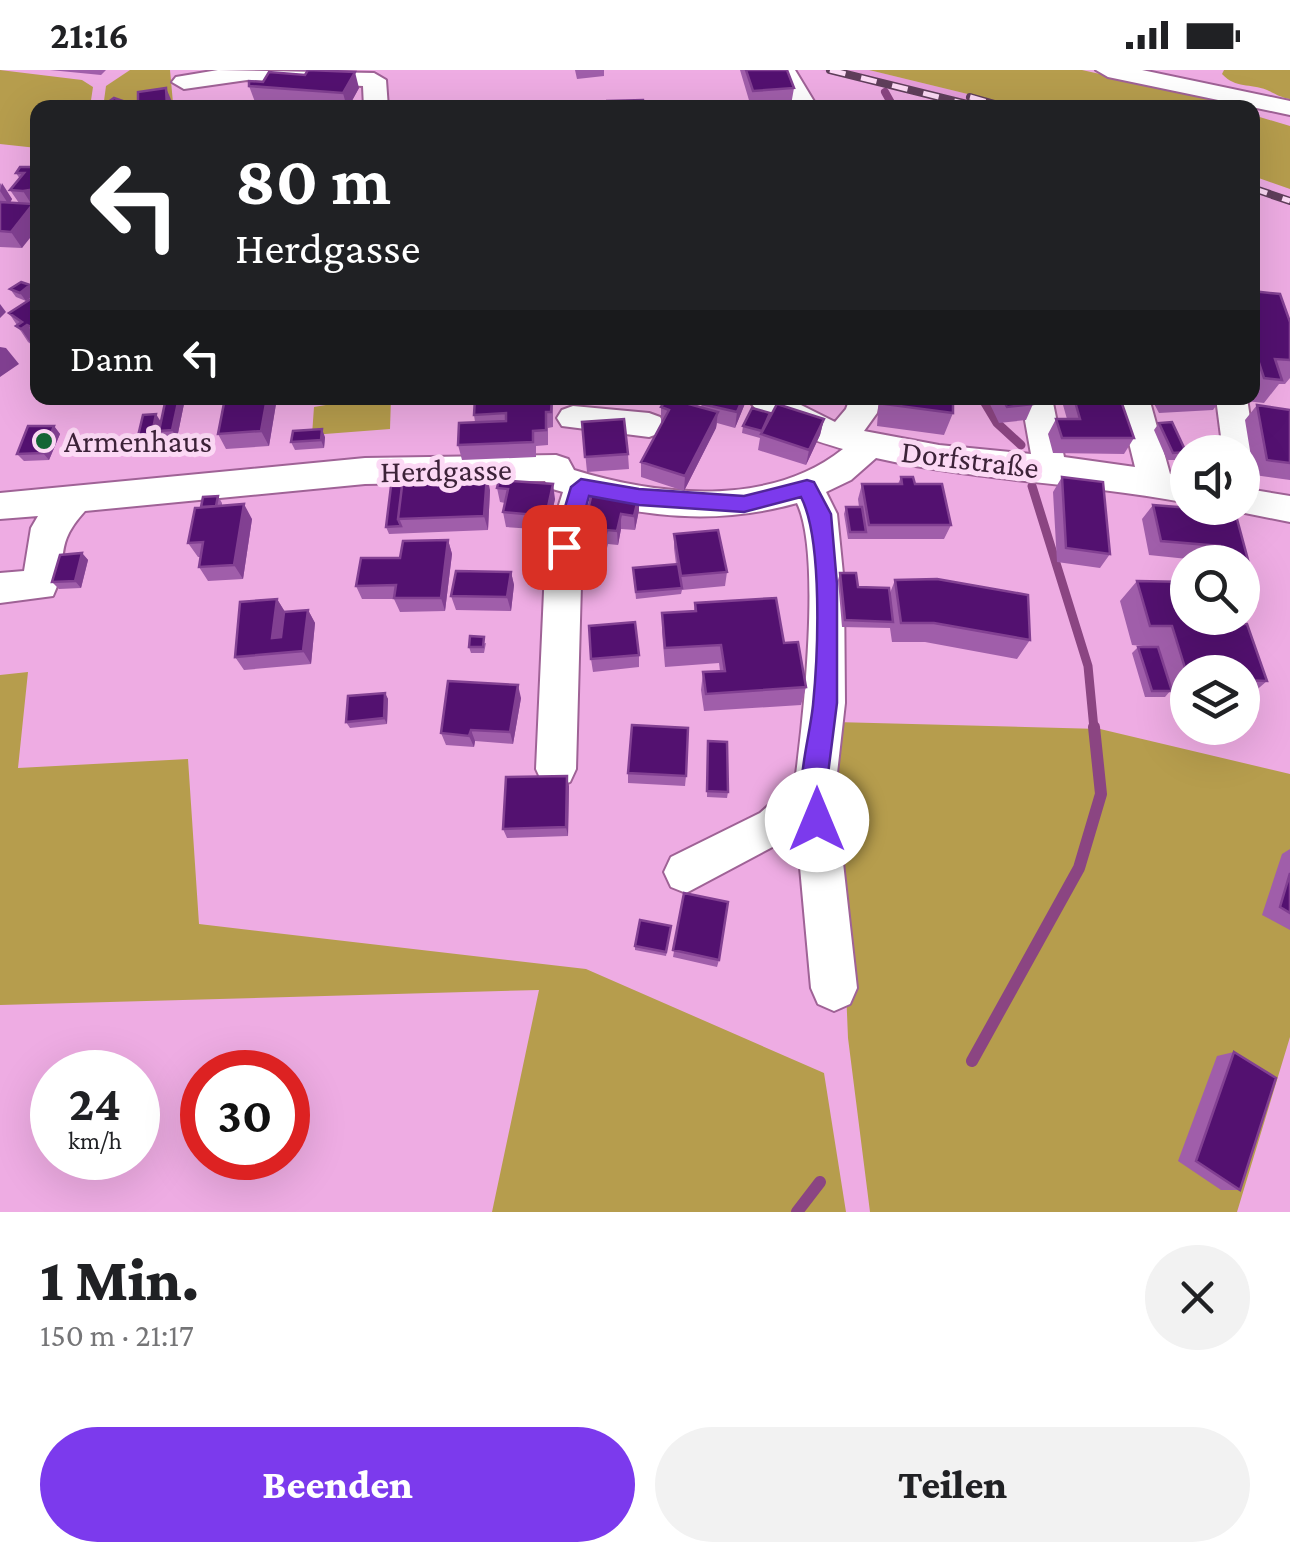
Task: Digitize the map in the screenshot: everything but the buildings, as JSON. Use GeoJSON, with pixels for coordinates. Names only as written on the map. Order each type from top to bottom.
{"type":"FeatureCollection","features":[{"type":"Feature","properties":{"kind":"street"},"geometry":{"type":"LineString","coordinates":[[1108,70],[1252,100]]}},
{"type":"Feature","properties":{"kind":"street"},"geometry":{"type":"LineString","coordinates":[[183,76],[348,74],[374,80],[375,100]]}},
{"type":"Feature","properties":{"kind":"street"},"geometry":{"type":"LineString","coordinates":[[788,75],[802,100]]}},
{"type":"Feature","properties":{"kind":"street"},"geometry":{"type":"LineString","coordinates":[[1260,102],[1290,108]]}},
{"type":"Feature","properties":{"kind":"street","name":"Dorfstraße"},"geometry":{"type":"LineString","coordinates":[[774,405],[855,441],[908,454],[1050,468],[1170,487]]}},
{"type":"Feature","properties":{"kind":"street"},"geometry":{"type":"LineString","coordinates":[[855,441],[863,405]]}},
{"type":"Feature","properties":{"kind":"street"},"geometry":{"type":"LineString","coordinates":[[1038,405],[1050,468]]}},
{"type":"Feature","properties":{"kind":"street"},"geometry":{"type":"LineString","coordinates":[[1137,405],[1170,482]]}},
{"type":"Feature","properties":{"kind":"street"},"geometry":{"type":"LineString","coordinates":[[1232,405],[1237,435]]}},
{"type":"Feature","properties":{"kind":"street"},"geometry":{"type":"LineString","coordinates":[[556,769],[573,408],[649,425]]}},
{"type":"Feature","properties":{"kind":"street","name":"Herdgasse"},"geometry":{"type":"LineString","coordinates":[[0,506],[365,471],[568,478],[639,497],[744,504],[807,488],[853,463],[855,441]]}},
{"type":"Feature","properties":{"kind":"street"},"geometry":{"type":"LineString","coordinates":[[807,488],[820,514],[826,584],[825,703],[814,790],[834,988]]}},
{"type":"Feature","properties":{"kind":"street"},"geometry":{"type":"LineString","coordinates":[[0,588],[40,585],[48,528],[75,499]]}},
{"type":"Feature","properties":{"kind":"street"},"geometry":{"type":"LineString","coordinates":[[1260,504],[1290,509]]}},
{"type":"Feature","properties":{"kind":"street"},"geometry":{"type":"LineString","coordinates":[[686,872],[774,827],[814,790]]}},
{"type":"Feature","properties":{"kind":"shaded area"},"geometry":{"type":"Polygon","coordinates":[[[0,70],[82,80],[93,87],[91,100],[30,100],[30,147],[0,144],[0,70]]]}},
{"type":"Feature","properties":{"kind":"shaded area"},"geometry":{"type":"Polygon","coordinates":[[[130,70],[170,70],[173,100],[104,100],[106,86],[130,70]]]}},
{"type":"Feature","properties":{"kind":"shaded area"},"geometry":{"type":"Polygon","coordinates":[[[821,70],[869,70],[992,100],[943,100],[821,70]]]}},
{"type":"Feature","properties":{"kind":"shaded area"},"geometry":{"type":"Polygon","coordinates":[[[869,70],[1082,70],[1217,100],[992,100],[869,70]]]}},
{"type":"Feature","properties":{"kind":"shaded area"},"geometry":{"type":"Polygon","coordinates":[[[1224,70],[1290,70],[1290,99],[1233,82],[1222,74],[1224,70]]]}},
{"type":"Feature","properties":{"kind":"shaded area"},"geometry":{"type":"Polygon","coordinates":[[[1260,117],[1290,126],[1290,189],[1260,178],[1260,117]]]}},
{"type":"Feature","properties":{"kind":"shaded area"},"geometry":{"type":"Polygon","coordinates":[[[391,405],[390,429],[312,435],[314,407],[391,405]]]}},
{"type":"Feature","properties":{"kind":"shaded area"},"geometry":{"type":"Polygon","coordinates":[[[28,672],[18,768],[188,759],[199,924],[586,969],[824,1073],[846,1212],[492,1212],[539,990],[0,1005],[0,675],[28,672]]]}},
{"type":"Feature","properties":{"kind":"shaded area"},"geometry":{"type":"Polygon","coordinates":[[[835,722],[1100,729],[1290,774],[1290,1037],[1237,1212],[870,1212],[848,1038],[835,722]]]}},
{"type":"Feature","properties":{"kind":"waterway"},"geometry":{"type":"LineString","coordinates":[[885,92],[890,100]]}},
{"type":"Feature","properties":{"kind":"waterway"},"geometry":{"type":"LineString","coordinates":[[986,405],[997,423],[1021,445]]}},
{"type":"Feature","properties":{"kind":"waterway"},"geometry":{"type":"LineString","coordinates":[[1032,486],[1088,666],[1094,729]]}},
{"type":"Feature","properties":{"kind":"waterway"},"geometry":{"type":"LineString","coordinates":[[972,1061],[1079,868],[1101,794],[1094,727]]}},
{"type":"Feature","properties":{"kind":"waterway"},"geometry":{"type":"LineString","coordinates":[[797,1212],[820,1182]]}},
{"type":"Feature","properties":{"kind":"railway"},"geometry":{"type":"LineString","coordinates":[[830,70],[951,100]]}},
{"type":"Feature","properties":{"kind":"railway"},"geometry":{"type":"LineString","coordinates":[[970,97],[981,100]]}},
{"type":"Feature","properties":{"kind":"railway"},"geometry":{"type":"LineString","coordinates":[[1260,191],[1290,201]]}},
{"type":"Feature","properties":{"kind":"place","name":"Armenhaus"},"geometry":{"type":"Point","coordinates":[44,441]}},
{"type":"Feature","properties":{"kind":"route"},"geometry":{"type":"LineString","coordinates":[[564,547],[581,487],[639,497],[744,504],[807,488],[820,514],[826,584],[825,703],[814,790],[817,820]]}}]}
